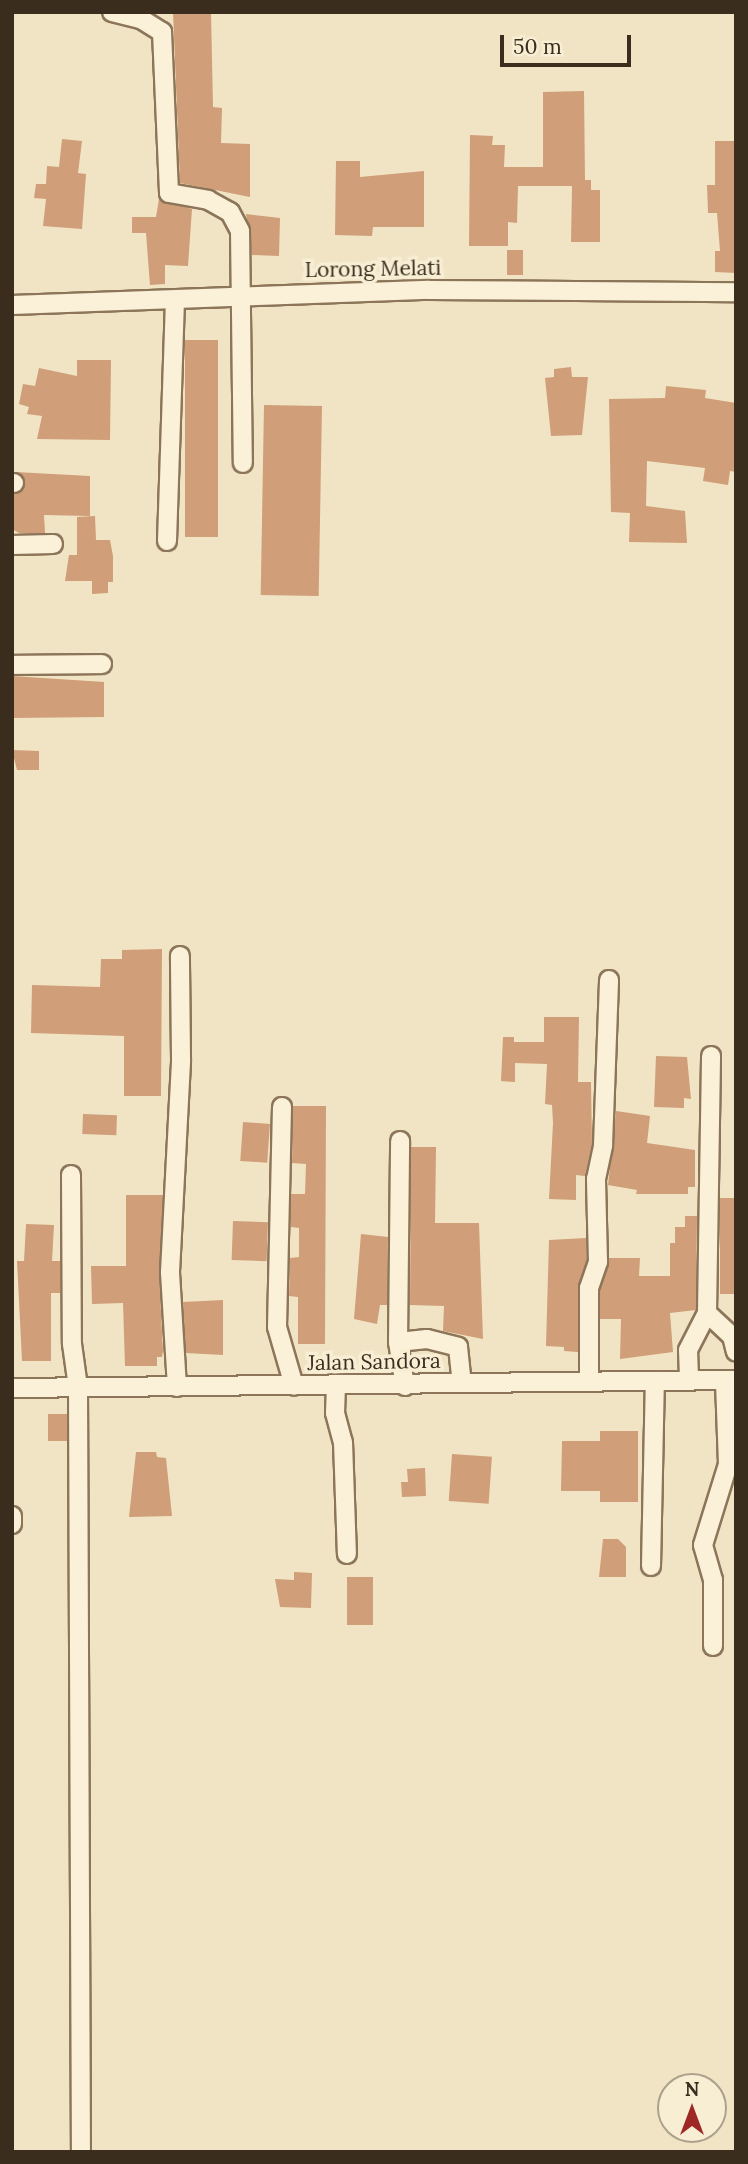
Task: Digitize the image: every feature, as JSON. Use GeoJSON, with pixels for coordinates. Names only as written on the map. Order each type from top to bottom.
{"type":"FeatureCollection","features":[{"type":"Feature","properties":{"kind":"street"},"geometry":{"type":"LineString","coordinates":[[112,12],[141,19],[162,32],[166,62],[166,184],[169,193],[208,200],[230,212],[240,231],[243,463]]}},
{"type":"Feature","properties":{"kind":"street","name":"Lorong Melati"},"geometry":{"type":"LineString","coordinates":[[12,305],[175,302],[240,295],[736,292]]}},
{"type":"Feature","properties":{"kind":"street"},"geometry":{"type":"LineString","coordinates":[[167,541],[175,302]]}},
{"type":"Feature","properties":{"kind":"street"},"geometry":{"type":"LineString","coordinates":[[12,545],[53,544]]}},
{"type":"Feature","properties":{"kind":"street"},"geometry":{"type":"LineString","coordinates":[[12,665],[102,664]]}},
{"type":"Feature","properties":{"kind":"street"},"geometry":{"type":"LineString","coordinates":[[177,1387],[170,1272],[181,1059],[180,956]]}},
{"type":"Feature","properties":{"kind":"street"},"geometry":{"type":"LineString","coordinates":[[589,1381],[589,1288],[598,1262],[596,1179],[603,1145],[609,980]]}},
{"type":"Feature","properties":{"kind":"street"},"geometry":{"type":"LineString","coordinates":[[689,1378],[688,1350],[707,1313],[711,1056]]}},
{"type":"Feature","properties":{"kind":"street"},"geometry":{"type":"LineString","coordinates":[[282,1107],[277,1327],[294,1386]]}},
{"type":"Feature","properties":{"kind":"street"},"geometry":{"type":"LineString","coordinates":[[400,1141],[398,1342],[405,1386]]}},
{"type":"Feature","properties":{"kind":"street"},"geometry":{"type":"LineString","coordinates":[[71,1175],[72,1344],[78,1387],[81,2152]]}},
{"type":"Feature","properties":{"kind":"street"},"geometry":{"type":"LineString","coordinates":[[707,1313],[732,1336],[736,1352]]}},
{"type":"Feature","properties":{"kind":"street"},"geometry":{"type":"LineString","coordinates":[[398,1342],[427,1339],[454,1343],[461,1354],[462,1383]]}},
{"type":"Feature","properties":{"kind":"street","name":"Jalan Sandora"},"geometry":{"type":"LineString","coordinates":[[12,1388],[405,1386],[655,1382],[689,1378],[730,1381]]}},
{"type":"Feature","properties":{"kind":"street"},"geometry":{"type":"LineString","coordinates":[[713,1646],[712,1580],[703,1545],[728,1464],[730,1381]]}},
{"type":"Feature","properties":{"kind":"street"},"geometry":{"type":"LineString","coordinates":[[651,1566],[655,1382]]}},
{"type":"Feature","properties":{"kind":"street"},"geometry":{"type":"LineString","coordinates":[[336,1385],[335,1413],[343,1442],[347,1553]]}},
{"type":"Feature","properties":{"kind":"street"},"geometry":{"type":"LineString","coordinates":[[12,1516],[12,1524]]}},
{"type":"Feature","properties":{"kind":"building"},"geometry":{"type":"Polygon","coordinates":[[[173,12],[211,12],[213,107],[222,108],[221,143],[250,144],[250,197],[180,183],[173,12]]]}},
{"type":"Feature","properties":{"kind":"building"},"geometry":{"type":"Polygon","coordinates":[[[584,91],[585,180],[591,180],[591,190],[600,190],[600,242],[571,242],[572,186],[518,186],[517,223],[508,222],[508,246],[469,246],[470,135],[493,136],[492,145],[505,145],[504,167],[543,167],[543,92],[584,91]]]}},
{"type":"Feature","properties":{"kind":"building"},"geometry":{"type":"Polygon","coordinates":[[[62,139],[82,141],[78,173],[86,174],[82,229],[43,226],[46,199],[34,198],[36,184],[46,184],[47,166],[59,167],[62,139]]]}},
{"type":"Feature","properties":{"kind":"building"},"geometry":{"type":"Polygon","coordinates":[[[715,141],[736,141],[736,273],[715,272],[715,251],[720,251],[717,213],[708,213],[707,185],[715,185],[715,141]]]}},
{"type":"Feature","properties":{"kind":"building"},"geometry":{"type":"Polygon","coordinates":[[[336,161],[360,161],[360,177],[424,171],[424,227],[373,227],[372,236],[335,235],[336,161]]]}},
{"type":"Feature","properties":{"kind":"building"},"geometry":{"type":"Polygon","coordinates":[[[159,199],[192,209],[188,266],[165,265],[165,284],[150,285],[146,233],[132,233],[132,217],[156,217],[159,199]]]}},
{"type":"Feature","properties":{"kind":"building"},"geometry":{"type":"Polygon","coordinates":[[[246,214],[280,218],[279,256],[252,255],[246,214]]]}},
{"type":"Feature","properties":{"kind":"building"},"geometry":{"type":"Polygon","coordinates":[[[507,250],[523,250],[523,275],[507,275],[507,250]]]}},
{"type":"Feature","properties":{"kind":"building"},"geometry":{"type":"Polygon","coordinates":[[[185,340],[218,340],[218,537],[185,537],[185,340]]]}},
{"type":"Feature","properties":{"kind":"building"},"geometry":{"type":"Polygon","coordinates":[[[77,360],[111,360],[110,440],[37,439],[42,416],[27,414],[29,407],[19,404],[23,384],[35,386],[39,368],[77,376],[77,360]]]}},
{"type":"Feature","properties":{"kind":"building"},"geometry":{"type":"Polygon","coordinates":[[[571,367],[572,377],[588,377],[582,435],[551,436],[545,378],[554,377],[554,369],[571,367]]]}},
{"type":"Feature","properties":{"kind":"building"},"geometry":{"type":"Polygon","coordinates":[[[666,386],[706,390],[705,398],[736,403],[736,472],[730,471],[728,485],[703,481],[705,468],[647,461],[646,506],[685,511],[687,543],[629,542],[630,513],[611,512],[609,399],[665,398],[666,386]]]}},
{"type":"Feature","properties":{"kind":"building"},"geometry":{"type":"Polygon","coordinates":[[[264,405],[322,406],[319,596],[261,595],[264,405]]]}},
{"type":"Feature","properties":{"kind":"building"},"geometry":{"type":"Polygon","coordinates":[[[15,472],[90,476],[90,516],[44,515],[45,533],[19,533],[12,529],[12,494],[20,492],[25,482],[15,472]]]}},
{"type":"Feature","properties":{"kind":"building"},"geometry":{"type":"Polygon","coordinates":[[[95,516],[96,540],[110,540],[113,556],[113,582],[108,582],[108,593],[92,594],[92,581],[65,581],[69,555],[77,555],[77,517],[95,516]]]}},
{"type":"Feature","properties":{"kind":"building"},"geometry":{"type":"Polygon","coordinates":[[[12,676],[104,682],[104,717],[12,718],[12,676]]]}},
{"type":"Feature","properties":{"kind":"building"},"geometry":{"type":"Polygon","coordinates":[[[12,750],[39,751],[39,770],[17,770],[12,750]]]}},
{"type":"Feature","properties":{"kind":"building"},"geometry":{"type":"Polygon","coordinates":[[[162,949],[161,1096],[124,1096],[124,1036],[31,1033],[32,985],[100,987],[101,959],[122,959],[122,950],[162,949]]]}},
{"type":"Feature","properties":{"kind":"building"},"geometry":{"type":"Polygon","coordinates":[[[544,1017],[579,1017],[578,1082],[591,1082],[592,1144],[585,1176],[576,1175],[576,1200],[549,1199],[553,1123],[552,1105],[545,1104],[547,1064],[515,1063],[515,1082],[501,1081],[503,1037],[514,1037],[514,1042],[544,1042],[544,1017]]]}},
{"type":"Feature","properties":{"kind":"building"},"geometry":{"type":"Polygon","coordinates":[[[656,1056],[687,1057],[691,1099],[684,1098],[684,1108],[654,1107],[656,1056]]]}},
{"type":"Feature","properties":{"kind":"building"},"geometry":{"type":"Polygon","coordinates":[[[293,1106],[326,1106],[325,1344],[298,1344],[298,1297],[289,1296],[290,1258],[299,1257],[299,1228],[291,1227],[291,1194],[305,1194],[306,1164],[292,1163],[293,1106]]]}},
{"type":"Feature","properties":{"kind":"building"},"geometry":{"type":"Polygon","coordinates":[[[616,1111],[650,1116],[647,1143],[695,1150],[695,1187],[688,1187],[688,1194],[636,1194],[637,1190],[608,1185],[616,1111]]]}},
{"type":"Feature","properties":{"kind":"building"},"geometry":{"type":"Polygon","coordinates":[[[83,1114],[117,1115],[116,1135],[82,1134],[83,1114]]]}},
{"type":"Feature","properties":{"kind":"building"},"geometry":{"type":"Polygon","coordinates":[[[243,1122],[270,1124],[267,1163],[240,1161],[243,1122]]]}},
{"type":"Feature","properties":{"kind":"building"},"geometry":{"type":"Polygon","coordinates":[[[411,1147],[436,1147],[435,1223],[479,1223],[483,1339],[443,1331],[444,1306],[410,1305],[411,1147]]]}},
{"type":"Feature","properties":{"kind":"building"},"geometry":{"type":"Polygon","coordinates":[[[126,1195],[163,1195],[159,1273],[163,1351],[162,1357],[157,1357],[157,1366],[125,1366],[123,1303],[92,1304],[91,1266],[126,1266],[126,1195]]]}},
{"type":"Feature","properties":{"kind":"building"},"geometry":{"type":"Polygon","coordinates":[[[720,1198],[736,1198],[736,1294],[720,1294],[720,1198]]]}},
{"type":"Feature","properties":{"kind":"building"},"geometry":{"type":"Polygon","coordinates":[[[685,1216],[697,1216],[696,1310],[670,1313],[673,1352],[620,1359],[621,1319],[600,1319],[600,1290],[609,1258],[640,1258],[639,1276],[670,1276],[670,1243],[675,1243],[675,1227],[685,1227],[685,1216]]]}},
{"type":"Feature","properties":{"kind":"building"},"geometry":{"type":"Polygon","coordinates":[[[233,1221],[268,1222],[267,1261],[232,1260],[233,1221]]]}},
{"type":"Feature","properties":{"kind":"building"},"geometry":{"type":"Polygon","coordinates":[[[26,1224],[54,1225],[52,1261],[60,1261],[60,1293],[51,1293],[51,1361],[22,1361],[17,1261],[24,1261],[26,1224]]]}},
{"type":"Feature","properties":{"kind":"building"},"geometry":{"type":"Polygon","coordinates":[[[361,1234],[388,1237],[387,1305],[380,1305],[377,1324],[354,1319],[361,1234]]]}},
{"type":"Feature","properties":{"kind":"building"},"geometry":{"type":"Polygon","coordinates":[[[586,1238],[587,1260],[578,1288],[578,1352],[564,1351],[564,1347],[546,1346],[549,1240],[586,1238]]]}},
{"type":"Feature","properties":{"kind":"building"},"geometry":{"type":"Polygon","coordinates":[[[223,1300],[223,1355],[186,1353],[183,1302],[223,1300]]]}},
{"type":"Feature","properties":{"kind":"building"},"geometry":{"type":"Polygon","coordinates":[[[48,1414],[67,1414],[67,1441],[48,1441],[48,1414]]]}},
{"type":"Feature","properties":{"kind":"building"},"geometry":{"type":"Polygon","coordinates":[[[600,1431],[638,1431],[638,1502],[600,1502],[600,1491],[561,1491],[562,1441],[600,1441],[600,1431]]]}},
{"type":"Feature","properties":{"kind":"building"},"geometry":{"type":"Polygon","coordinates":[[[136,1452],[156,1452],[157,1457],[166,1458],[172,1516],[129,1517],[136,1452]]]}},
{"type":"Feature","properties":{"kind":"building"},"geometry":{"type":"Polygon","coordinates":[[[452,1454],[492,1457],[489,1504],[449,1501],[452,1454]]]}},
{"type":"Feature","properties":{"kind":"building"},"geometry":{"type":"Polygon","coordinates":[[[425,1468],[426,1496],[402,1497],[401,1482],[408,1482],[407,1469],[425,1468]]]}},
{"type":"Feature","properties":{"kind":"building"},"geometry":{"type":"Polygon","coordinates":[[[603,1539],[618,1539],[626,1547],[626,1577],[599,1577],[603,1539]]]}},
{"type":"Feature","properties":{"kind":"building"},"geometry":{"type":"Polygon","coordinates":[[[294,1572],[312,1573],[311,1608],[280,1607],[275,1579],[294,1580],[294,1572]]]}},
{"type":"Feature","properties":{"kind":"building"},"geometry":{"type":"Polygon","coordinates":[[[347,1577],[373,1577],[373,1625],[347,1625],[347,1577]]]}}]}
